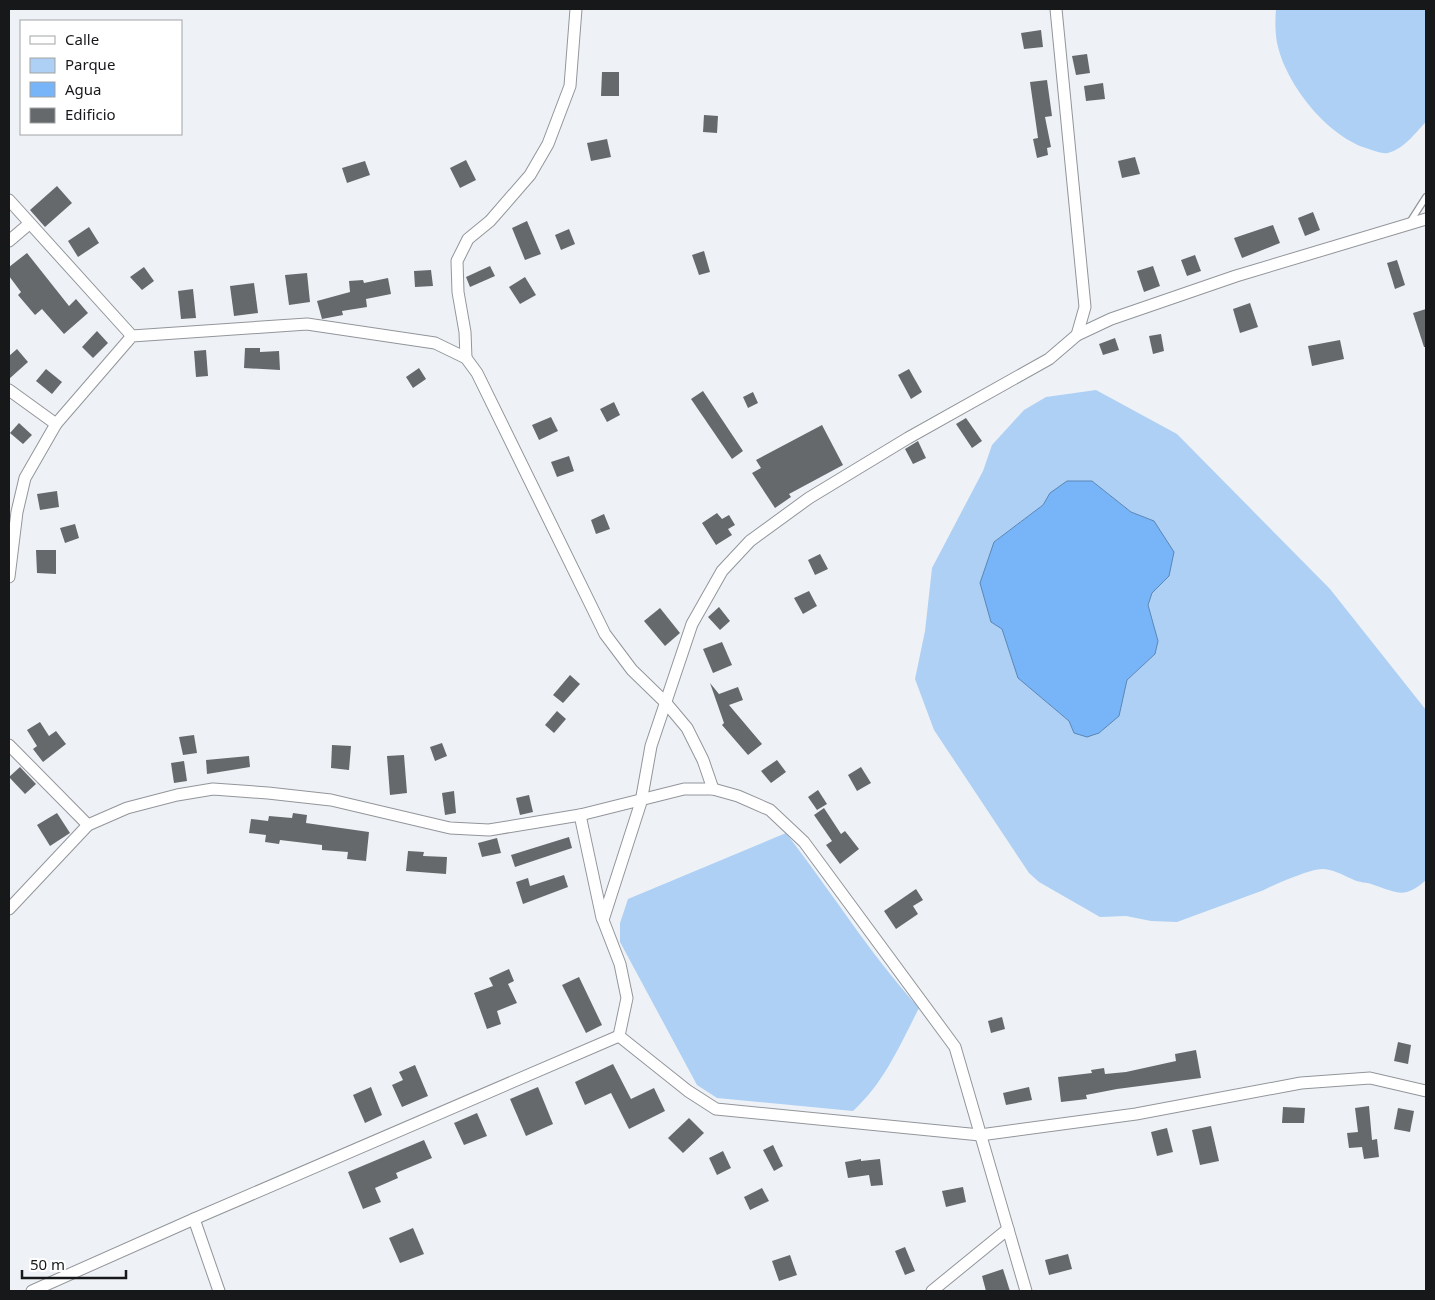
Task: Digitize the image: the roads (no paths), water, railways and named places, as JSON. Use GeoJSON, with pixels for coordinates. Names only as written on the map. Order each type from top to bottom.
{"type":"FeatureCollection","features":[{"type":"Feature","properties":{"kind":"street"},"geometry":{"type":"LineString","coordinates":[[466,358],[465,332],[456,268],[459,254],[468,239],[490,221],[530,175],[548,144],[570,86],[576,9]]}},
{"type":"Feature","properties":{"kind":"street"},"geometry":{"type":"LineString","coordinates":[[1056,9],[1086,307],[1077,335]]}},
{"type":"Feature","properties":{"kind":"street"},"geometry":{"type":"LineString","coordinates":[[9,200],[132,336]]}},
{"type":"Feature","properties":{"kind":"street"},"geometry":{"type":"LineString","coordinates":[[603,920],[641,802],[651,746],[692,624],[722,571],[750,541],[809,498],[908,438],[1049,359],[1077,335],[1111,319],[1236,276],[1426,219]]}},
{"type":"Feature","properties":{"kind":"street"},"geometry":{"type":"LineString","coordinates":[[9,241],[29,224]]}},
{"type":"Feature","properties":{"kind":"street"},"geometry":{"type":"LineString","coordinates":[[9,577],[17,512],[25,478],[56,424],[132,336],[306,324],[435,343],[466,358],[478,373],[605,634],[632,670],[666,702],[687,728],[704,760],[713,789]]}},
{"type":"Feature","properties":{"kind":"street"},"geometry":{"type":"LineString","coordinates":[[9,390],[56,424]]}},
{"type":"Feature","properties":{"kind":"street"},"geometry":{"type":"LineString","coordinates":[[9,745],[88,825]]}},
{"type":"Feature","properties":{"kind":"street"},"geometry":{"type":"LineString","coordinates":[[9,909],[88,825],[127,808],[177,795],[214,789],[331,800],[450,828],[488,830],[580,815],[641,802],[684,789],[713,789],[738,796],[770,810],[804,842],[955,1047],[1026,1291]]}},
{"type":"Feature","properties":{"kind":"street"},"geometry":{"type":"LineString","coordinates":[[580,815],[603,920],[620,964],[628,998],[619,1036]]}},
{"type":"Feature","properties":{"kind":"street"},"geometry":{"type":"LineString","coordinates":[[619,1036],[688,1091],[716,1109],[980,1135],[1136,1114],[1301,1083],[1370,1078],[1426,1091]]}},
{"type":"Feature","properties":{"kind":"street"},"geometry":{"type":"LineString","coordinates":[[32,1291],[619,1036]]}},
{"type":"Feature","properties":{"kind":"street"},"geometry":{"type":"LineString","coordinates":[[194,1219],[219,1291]]}},
{"type":"Feature","properties":{"kind":"street"},"geometry":{"type":"LineString","coordinates":[[932,1291],[1008,1229]]}},
{"type":"Feature","properties":{"kind":"lane"},"geometry":{"type":"LineString","coordinates":[[1407,226],[1426,197]]}},
{"type":"Feature","properties":{"kind":"water"},"geometry":{"type":"Polygon","coordinates":[[[1067,481],[1092,481],[1131,512],[1154,521],[1174,552],[1169,576],[1152,593],[1148,605],[1158,641],[1155,654],[1127,680],[1119,716],[1099,733],[1087,737],[1074,733],[1069,721],[1018,678],[1002,629],[991,622],[980,583],[994,542],[1043,505],[1050,493],[1067,481]]]}}]}
